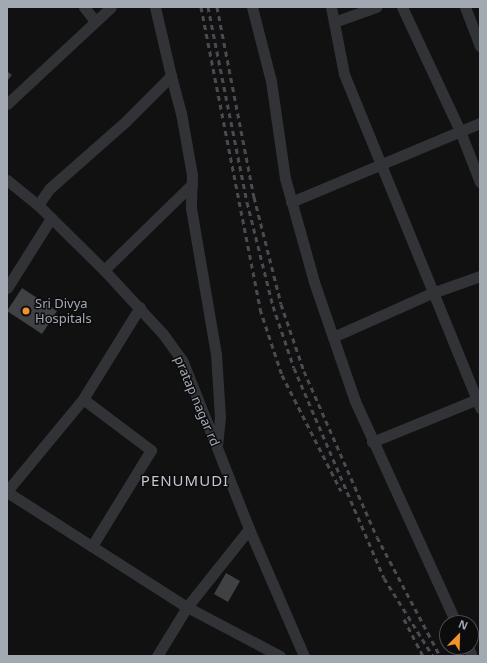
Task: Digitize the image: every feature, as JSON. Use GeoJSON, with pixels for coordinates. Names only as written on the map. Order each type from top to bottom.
{"type":"FeatureCollection","features":[{"type":"Feature","properties":{"kind":"street"},"geometry":{"type":"LineString","coordinates":[[84,7],[96,21]]}},
{"type":"Feature","properties":{"kind":"street"},"geometry":{"type":"LineString","coordinates":[[9,99],[111,7]]}},
{"type":"Feature","properties":{"kind":"street"},"geometry":{"type":"LineString","coordinates":[[155,7],[170,76],[181,113],[192,184],[191,208],[216,354],[220,417],[217,447]]}},
{"type":"Feature","properties":{"kind":"street"},"geometry":{"type":"LineString","coordinates":[[252,7],[271,81],[291,202],[333,337],[372,442],[452,615]]}},
{"type":"Feature","properties":{"kind":"street"},"geometry":{"type":"LineString","coordinates":[[331,7],[344,74],[379,167],[479,402],[372,442]]}},
{"type":"Feature","properties":{"kind":"street"},"geometry":{"type":"LineString","coordinates":[[334,22],[376,7]]}},
{"type":"Feature","properties":{"kind":"street"},"geometry":{"type":"LineString","coordinates":[[402,7],[460,131],[480,182]]}},
{"type":"Feature","properties":{"kind":"street"},"geometry":{"type":"LineString","coordinates":[[465,7],[480,46]]}},
{"type":"Feature","properties":{"kind":"street"},"geometry":{"type":"LineString","coordinates":[[38,205],[49,189],[126,121],[170,76]]}},
{"type":"Feature","properties":{"kind":"street"},"geometry":{"type":"LineString","coordinates":[[291,202],[379,167],[480,122]]}},
{"type":"Feature","properties":{"kind":"street","name":"pratap nagar rd"},"geometry":{"type":"LineString","coordinates":[[7,180],[38,205],[140,307],[183,362],[249,529],[304,656]]}},
{"type":"Feature","properties":{"kind":"street"},"geometry":{"type":"LineString","coordinates":[[104,270],[192,184]]}},
{"type":"Feature","properties":{"kind":"street"},"geometry":{"type":"LineString","coordinates":[[7,288],[51,218]]}},
{"type":"Feature","properties":{"kind":"street"},"geometry":{"type":"LineString","coordinates":[[333,337],[432,293],[480,276]]}},
{"type":"Feature","properties":{"kind":"street"},"geometry":{"type":"LineString","coordinates":[[140,307],[83,398],[7,491],[187,607],[280,656]]}},
{"type":"Feature","properties":{"kind":"street"},"geometry":{"type":"LineString","coordinates":[[83,398],[151,450],[92,546]]}},
{"type":"Feature","properties":{"kind":"street"},"geometry":{"type":"LineString","coordinates":[[157,656],[187,607],[249,529]]}},
{"type":"Feature","properties":{"kind":"building"},"geometry":{"type":"Polygon","coordinates":[[[7,71],[12,75],[7,81],[7,71]]]}},
{"type":"Feature","properties":{"kind":"building"},"geometry":{"type":"Polygon","coordinates":[[[22,288],[57,311],[42,334],[7,311],[22,288]]]}},
{"type":"Feature","properties":{"kind":"building"},"geometry":{"type":"Polygon","coordinates":[[[226,573],[240,581],[228,602],[214,594],[226,573]]]}},
{"type":"Feature","properties":{"kind":"railway"},"geometry":{"type":"LineString","coordinates":[[201,7],[260,309],[282,375],[341,491]]}},
{"type":"Feature","properties":{"kind":"railway"},"geometry":{"type":"LineString","coordinates":[[208,7],[247,202],[273,306],[294,368],[384,578],[433,656]]}},
{"type":"Feature","properties":{"kind":"railway"},"geometry":{"type":"LineString","coordinates":[[217,7],[254,197],[281,304],[304,371],[377,537],[440,656]]}},
{"type":"Feature","properties":{"kind":"railway"},"geometry":{"type":"LineString","coordinates":[[404,619],[423,656]]}},
{"type":"Feature","properties":{"kind":"place","name":"Sri Divya Hospitals"},"geometry":{"type":"Point","coordinates":[26,311]}},
{"type":"Feature","properties":{"kind":"district","name":"PENUMUDI"},"geometry":{"type":"Point","coordinates":[185,481]}}]}
